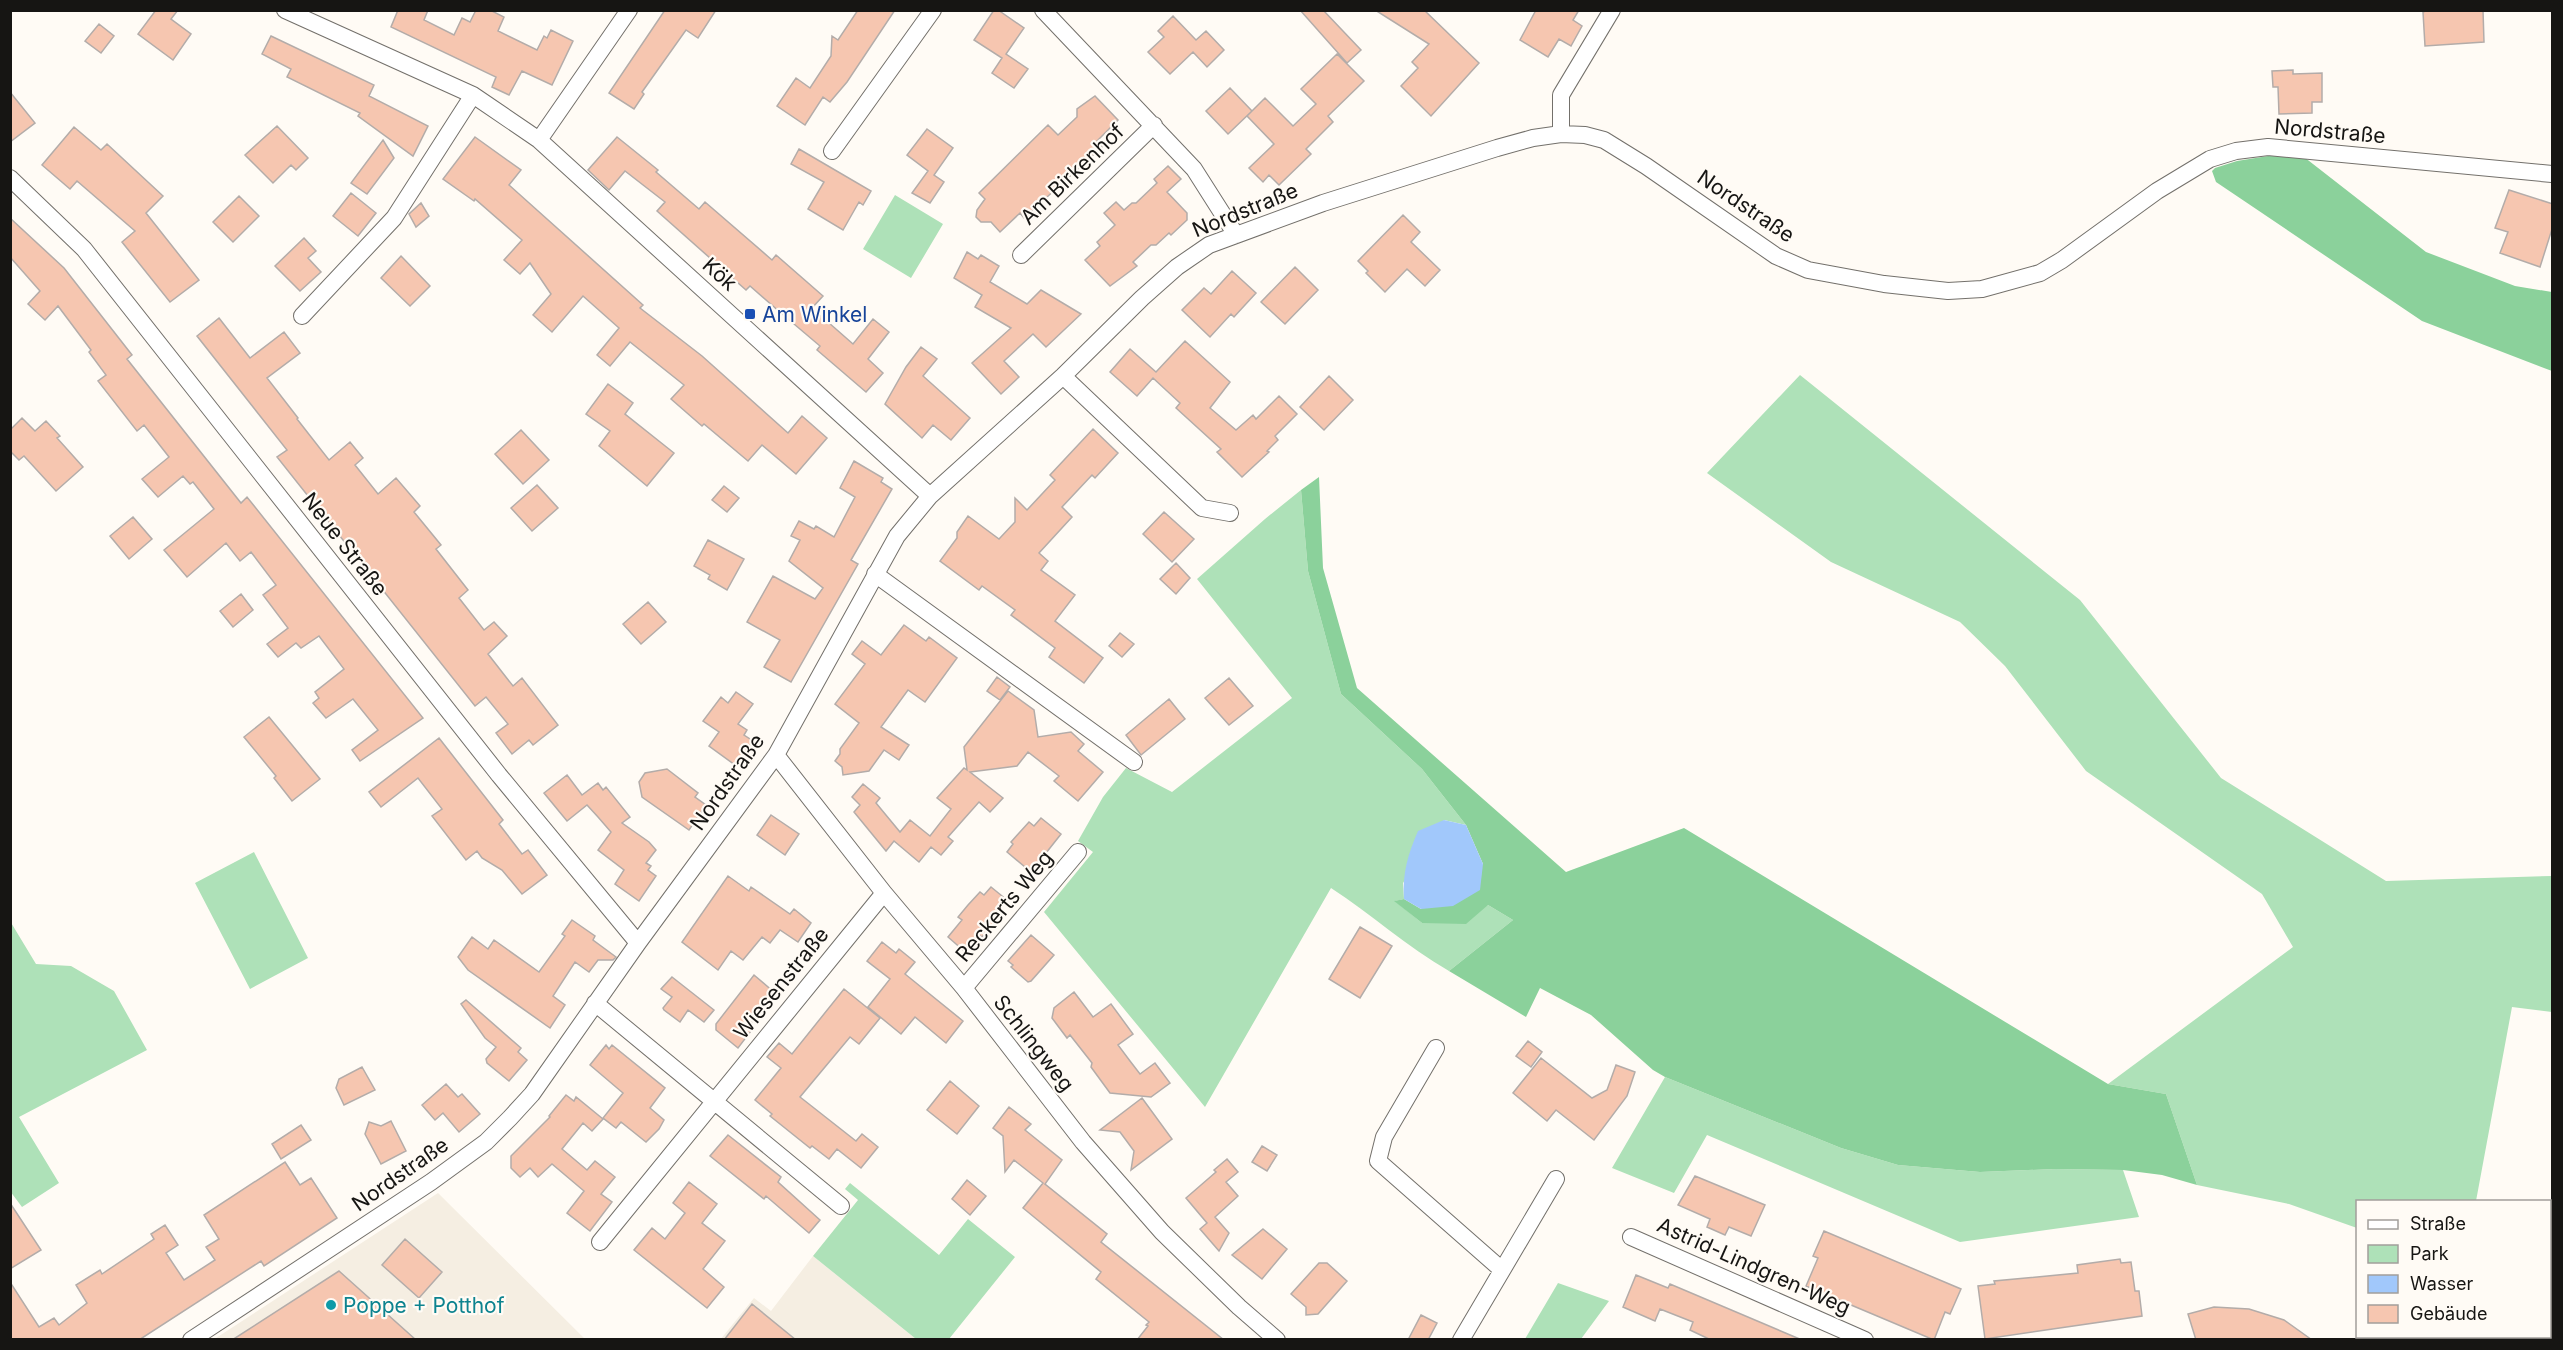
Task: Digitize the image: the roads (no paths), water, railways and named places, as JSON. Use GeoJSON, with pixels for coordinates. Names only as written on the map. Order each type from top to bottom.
{"type":"FeatureCollection","features":[{"type":"Feature","properties":{"kind":"street","name":"Kök"},"geometry":{"type":"LineString","coordinates":[[285,10],[473,95],[539,140],[930,496]]}},
{"type":"Feature","properties":{"kind":"street"},"geometry":{"type":"LineString","coordinates":[[539,140],[629,10]]}},
{"type":"Feature","properties":{"kind":"street"},"geometry":{"type":"LineString","coordinates":[[832,151],[933,10]]}},
{"type":"Feature","properties":{"kind":"street","name":"Am Birkenhof"},"geometry":{"type":"LineString","coordinates":[[1043,10],[1194,169],[1236,235]]}},
{"type":"Feature","properties":{"kind":"street"},"geometry":{"type":"LineString","coordinates":[[1561,134],[1561,95],[1612,10]]}},
{"type":"Feature","properties":{"kind":"street"},"geometry":{"type":"LineString","coordinates":[[302,316],[394,218],[473,95]]}},
{"type":"Feature","properties":{"kind":"street","name":"Am Birkenhof"},"geometry":{"type":"LineString","coordinates":[[1021,255],[1154,125]]}},
{"type":"Feature","properties":{"kind":"street","name":"Nordstraße"},"geometry":{"type":"LineString","coordinates":[[191,1340],[486,1142],[532,1094],[638,943],[776,755],[897,536],[930,496],[1063,376],[1142,298],[1177,267],[1209,245],[1323,203],[1533,138],[1561,134],[1585,135],[1604,140],[1646,166],[1776,256],[1808,270],[1884,284],[1948,291],[1982,289],[2040,273],[2062,260],[2175,179],[2210,159],[2236,152],[2268,147],[2553,174]]}},
{"type":"Feature","properties":{"kind":"street","name":"Neue Straße"},"geometry":{"type":"LineString","coordinates":[[10,178],[84,249],[499,775],[638,943]]}},
{"type":"Feature","properties":{"kind":"street"},"geometry":{"type":"LineString","coordinates":[[1063,376],[1202,508],[1230,513]]}},
{"type":"Feature","properties":{"kind":"street"},"geometry":{"type":"LineString","coordinates":[[875,573],[1134,762]]}},
{"type":"Feature","properties":{"kind":"street","name":"Schlingweg"},"geometry":{"type":"LineString","coordinates":[[776,755],[1083,1142],[1162,1232],[1239,1307],[1277,1340]]}},
{"type":"Feature","properties":{"kind":"street","name":"Reckerts Weg"},"geometry":{"type":"LineString","coordinates":[[963,988],[1078,852]]}},
{"type":"Feature","properties":{"kind":"street","name":"Wiesenstraße"},"geometry":{"type":"LineString","coordinates":[[600,1242],[884,893]]}},
{"type":"Feature","properties":{"kind":"street"},"geometry":{"type":"LineString","coordinates":[[596,1003],[841,1206]]}},
{"type":"Feature","properties":{"kind":"street"},"geometry":{"type":"LineString","coordinates":[[1436,1048],[1384,1137],[1378,1161],[1502,1270]]}},
{"type":"Feature","properties":{"kind":"street"},"geometry":{"type":"LineString","coordinates":[[1461,1340],[1556,1179]]}},
{"type":"Feature","properties":{"kind":"street","name":"Astrid-Lindgren-Weg"},"geometry":{"type":"LineString","coordinates":[[1631,1237],[1861,1339]]}},
{"type":"Feature","properties":{"kind":"water"},"geometry":{"type":"Polygon","coordinates":[[[1444,820],[1466,825],[1483,864],[1480,890],[1453,906],[1421,909],[1404,899],[1406,864],[1418,831],[1444,820]]]}},
{"type":"Feature","properties":{"kind":"place","name":"Am Winkel"},"geometry":{"type":"Point","coordinates":[750,314]}},
{"type":"Feature","properties":{"kind":"place","name":"Poppe + Potthof"},"geometry":{"type":"Point","coordinates":[331,1305]}}]}
